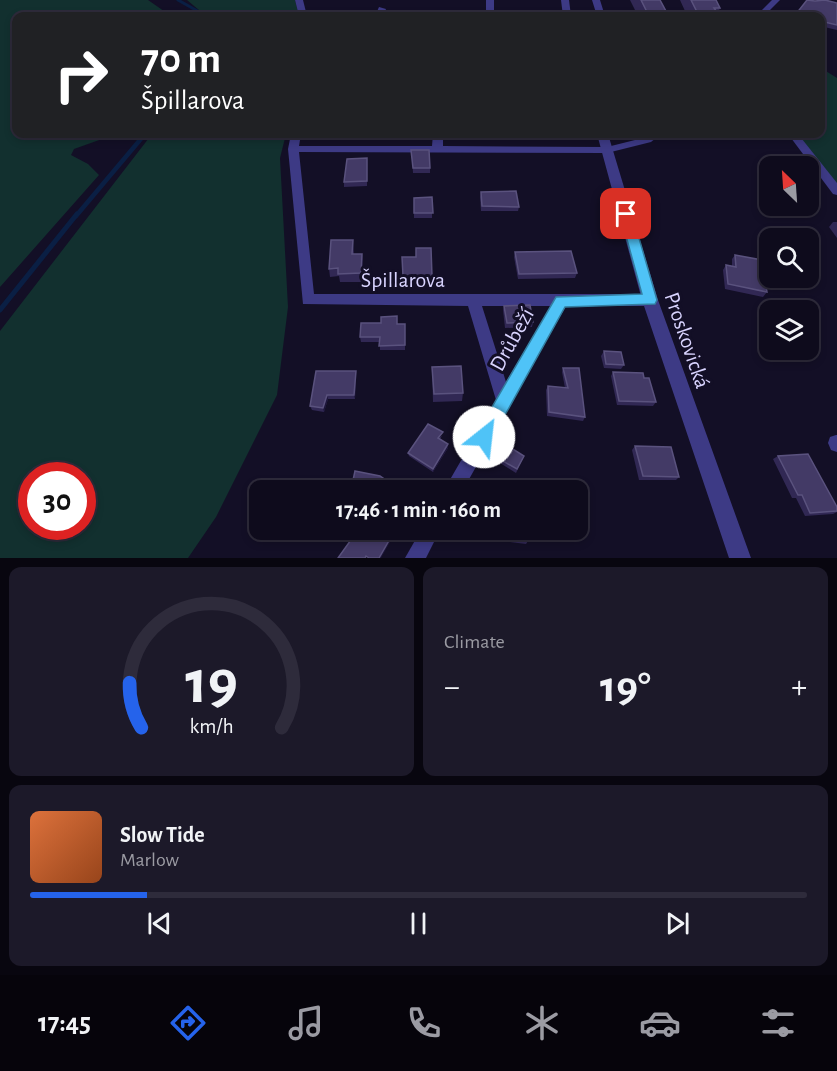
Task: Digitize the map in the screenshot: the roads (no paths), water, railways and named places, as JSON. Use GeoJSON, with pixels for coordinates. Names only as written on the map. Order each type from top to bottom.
{"type":"FeatureCollection","features":[{"type":"Feature","properties":{"kind":"street"},"geometry":{"type":"LineString","coordinates":[[764,12],[776,0]]}},
{"type":"Feature","properties":{"kind":"street","name":"Špillarova"},"geometry":{"type":"LineString","coordinates":[[295,138],[293,149],[308,300],[650,300]]}},
{"type":"Feature","properties":{"kind":"street"},"geometry":{"type":"LineString","coordinates":[[437,149],[438,138]]}},
{"type":"Feature","properties":{"kind":"street"},"geometry":{"type":"LineString","coordinates":[[293,149],[437,149],[647,140],[650,138]]}},
{"type":"Feature","properties":{"kind":"street"},"geometry":{"type":"LineString","coordinates":[[796,138],[837,191]]}},
{"type":"Feature","properties":{"kind":"street","name":"Proskovická"},"geometry":{"type":"LineString","coordinates":[[605,142],[650,300],[740,558]]}},
{"type":"Feature","properties":{"kind":"street","name":"Drůbeží"},"geometry":{"type":"LineString","coordinates":[[473,300],[504,401]]}},
{"type":"Feature","properties":{"kind":"street","name":"Drůbeží"},"geometry":{"type":"LineString","coordinates":[[459,480],[561,301]]}},
{"type":"Feature","properties":{"kind":"street"},"geometry":{"type":"LineString","coordinates":[[415,558],[425,540]]}},
{"type":"Feature","properties":{"kind":"waterway"},"geometry":{"type":"LineString","coordinates":[[178,0],[199,12]]}},
{"type":"Feature","properties":{"kind":"waterway"},"geometry":{"type":"LineString","coordinates":[[76,216],[142,138]]}},
{"type":"Feature","properties":{"kind":"waterway"},"geometry":{"type":"LineString","coordinates":[[0,310],[77,214]]}}]}
